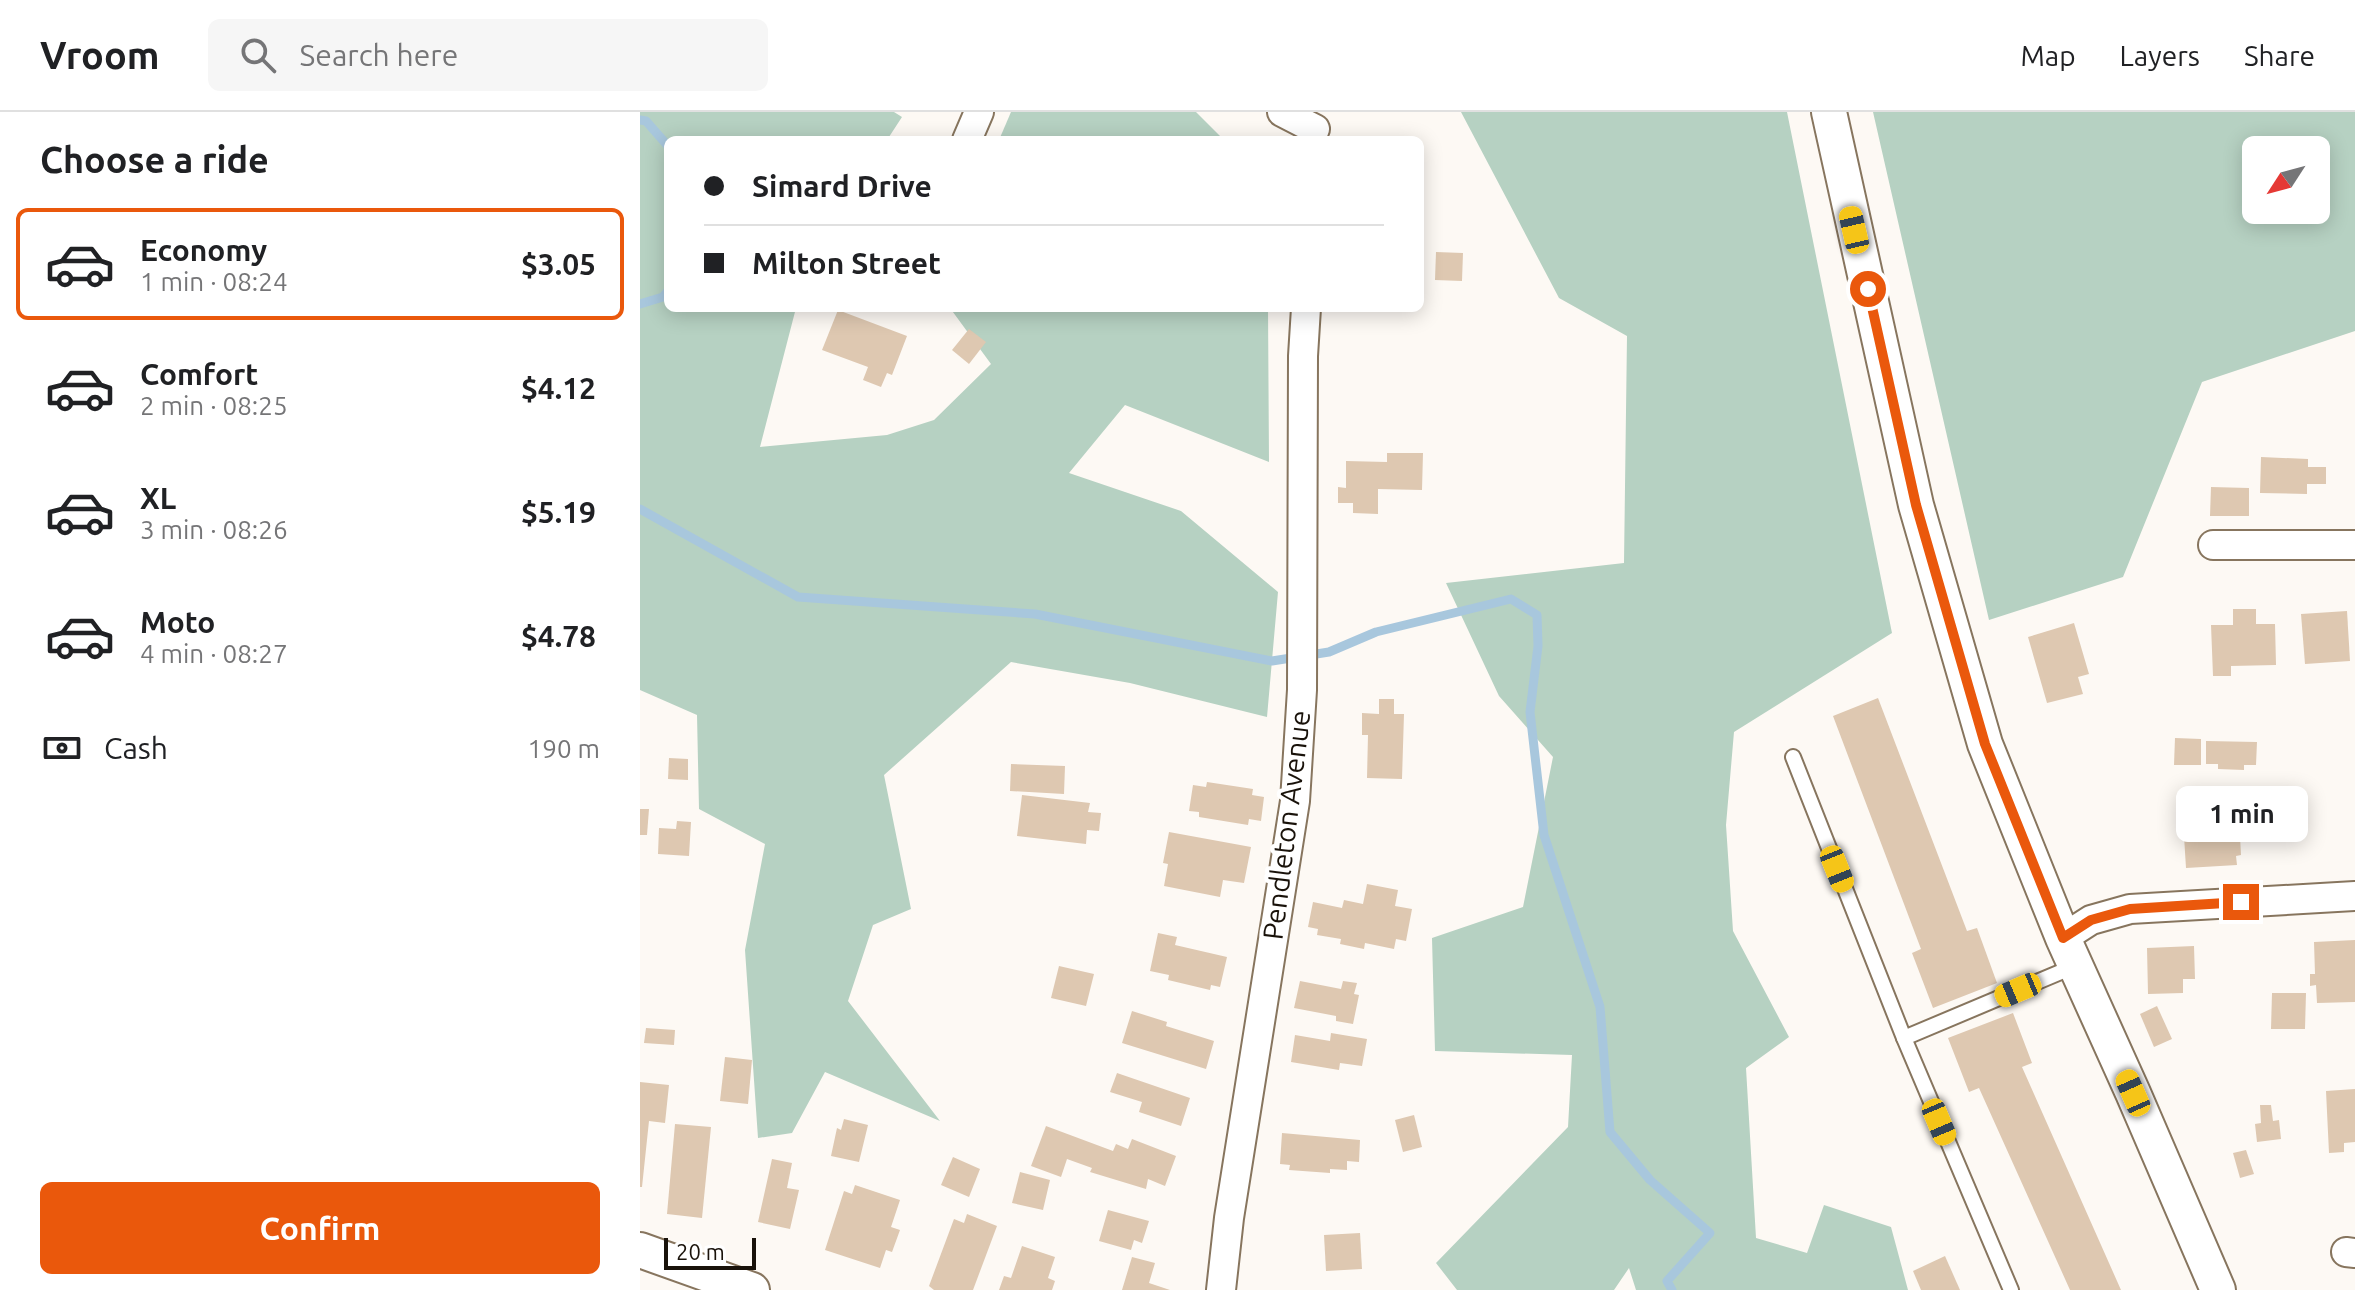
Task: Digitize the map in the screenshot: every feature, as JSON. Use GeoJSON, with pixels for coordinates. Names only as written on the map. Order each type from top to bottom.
{"type":"FeatureCollection","features":[{"type":"Feature","properties":{"kind":"street"},"geometry":{"type":"LineString","coordinates":[[969,136],[979,112]]}},
{"type":"Feature","properties":{"kind":"street"},"geometry":{"type":"LineString","coordinates":[[1282,112],[1316,127]]}},
{"type":"Feature","properties":{"kind":"street"},"geometry":{"type":"LineString","coordinates":[[1829,112],[1920,520],[1985,744],[2069,952],[2218,1290]]}},
{"type":"Feature","properties":{"kind":"street","name":"Pendleton Avenue"},"geometry":{"type":"LineString","coordinates":[[1221,1290],[1229,1218],[1295,801],[1302,690],[1306,312]]}},
{"type":"Feature","properties":{"kind":"street"},"geometry":{"type":"LineString","coordinates":[[2213,545],[2355,545]]}},
{"type":"Feature","properties":{"kind":"street"},"geometry":{"type":"LineString","coordinates":[[2069,952],[2091,920],[2130,909],[2355,896]]}},
{"type":"Feature","properties":{"kind":"street"},"geometry":{"type":"LineString","coordinates":[[640,1250],[752,1290]]}},
{"type":"Feature","properties":{"kind":"lane"},"geometry":{"type":"LineString","coordinates":[[1793,757],[1904,1038],[2011,1290]]}},
{"type":"Feature","properties":{"kind":"lane"},"geometry":{"type":"LineString","coordinates":[[1904,1038],[2069,952]]}},
{"type":"Feature","properties":{"kind":"green space"},"geometry":{"type":"Polygon","coordinates":[[[640,112],[894,112],[902,117],[890,136],[664,136],[664,312],[795,312],[760,447],[887,435],[934,420],[991,364],[953,312],[1268,312],[1269,462],[1125,405],[1069,473],[1181,511],[1278,592],[1267,717],[1130,683],[1011,662],[884,775],[911,909],[873,925],[848,1001],[940,1121],[825,1072],[792,1133],[758,1138],[745,950],[765,844],[699,809],[697,715],[640,690],[640,112]]]}},
{"type":"Feature","properties":{"kind":"green space"},"geometry":{"type":"Polygon","coordinates":[[[1011,112],[1196,112],[1220,136],[1001,136],[1011,112]]]}},
{"type":"Feature","properties":{"kind":"green space"},"geometry":{"type":"Polygon","coordinates":[[[1461,112],[1787,112],[1892,633],[1734,732],[1726,825],[1733,931],[1789,1037],[1746,1068],[1756,1238],[1807,1253],[1824,1205],[1891,1227],[1908,1290],[1636,1290],[1629,1268],[1614,1290],[1457,1290],[1436,1263],[1568,1127],[1572,1055],[1435,1051],[1432,938],[1523,907],[1553,757],[1499,696],[1446,583],[1624,563],[1627,336],[1559,298],[1461,112]]]}},
{"type":"Feature","properties":{"kind":"green space"},"geometry":{"type":"Polygon","coordinates":[[[1873,112],[2355,112],[2355,331],[2202,382],[2123,577],[1989,620],[1873,112]]]}},
{"type":"Feature","properties":{"kind":"building"},"geometry":{"type":"Polygon","coordinates":[[[1436,252],[1463,253],[1462,281],[1435,280],[1436,252]]]}},
{"type":"Feature","properties":{"kind":"building"},"geometry":{"type":"Polygon","coordinates":[[[837,312],[907,336],[892,375],[887,373],[881,387],[863,380],[868,367],[822,350],[837,312]]]}},
{"type":"Feature","properties":{"kind":"building"},"geometry":{"type":"Polygon","coordinates":[[[969,329],[986,342],[969,364],[952,350],[969,329]]]}},
{"type":"Feature","properties":{"kind":"building"},"geometry":{"type":"Polygon","coordinates":[[[1387,453],[1423,453],[1422,490],[1378,489],[1378,514],[1353,513],[1353,503],[1338,503],[1338,487],[1346,488],[1346,461],[1387,462],[1387,453]]]}},
{"type":"Feature","properties":{"kind":"building"},"geometry":{"type":"Polygon","coordinates":[[[2261,457],[2308,459],[2308,467],[2326,467],[2326,484],[2307,484],[2307,494],[2260,493],[2261,457]]]}},
{"type":"Feature","properties":{"kind":"building"},"geometry":{"type":"Polygon","coordinates":[[[2211,487],[2249,488],[2249,516],[2210,516],[2211,487]]]}},
{"type":"Feature","properties":{"kind":"building"},"geometry":{"type":"Polygon","coordinates":[[[2233,609],[2256,609],[2256,624],[2275,624],[2276,665],[2231,666],[2231,676],[2213,676],[2211,625],[2233,625],[2233,609]]]}},
{"type":"Feature","properties":{"kind":"building"},"geometry":{"type":"Polygon","coordinates":[[[2347,611],[2350,661],[2305,664],[2301,614],[2347,611]]]}},
{"type":"Feature","properties":{"kind":"building"},"geometry":{"type":"Polygon","coordinates":[[[2074,623],[2089,674],[2078,677],[2083,694],[2047,703],[2028,637],[2074,623]]]}},
{"type":"Feature","properties":{"kind":"building"},"geometry":{"type":"Polygon","coordinates":[[[1878,698],[1967,931],[1977,928],[1997,983],[1933,1008],[1912,953],[1921,949],[1833,716],[1878,698]]]}},
{"type":"Feature","properties":{"kind":"building"},"geometry":{"type":"Polygon","coordinates":[[[1379,699],[1394,699],[1394,714],[1404,714],[1402,779],[1367,778],[1368,735],[1362,735],[1362,713],[1379,714],[1379,699]]]}},
{"type":"Feature","properties":{"kind":"building"},"geometry":{"type":"Polygon","coordinates":[[[2175,738],[2201,739],[2201,765],[2174,765],[2175,738]]]}},
{"type":"Feature","properties":{"kind":"building"},"geometry":{"type":"Polygon","coordinates":[[[2206,741],[2257,742],[2256,765],[2244,765],[2244,770],[2218,769],[2218,764],[2206,764],[2206,741]]]}},
{"type":"Feature","properties":{"kind":"building"},"geometry":{"type":"Polygon","coordinates":[[[669,758],[688,759],[688,780],[668,779],[669,758]]]}},
{"type":"Feature","properties":{"kind":"building"},"geometry":{"type":"Polygon","coordinates":[[[1011,764],[1065,766],[1064,794],[1010,791],[1011,764]]]}},
{"type":"Feature","properties":{"kind":"building"},"geometry":{"type":"Polygon","coordinates":[[[1207,782],[1253,789],[1252,795],[1264,797],[1261,821],[1249,819],[1248,825],[1199,817],[1199,812],[1189,811],[1193,785],[1206,787],[1207,782]]]}},
{"type":"Feature","properties":{"kind":"building"},"geometry":{"type":"Polygon","coordinates":[[[1022,795],[1090,803],[1088,812],[1101,813],[1099,831],[1087,830],[1086,844],[1017,836],[1022,795]]]}},
{"type":"Feature","properties":{"kind":"building"},"geometry":{"type":"Polygon","coordinates":[[[2223,803],[2223,818],[2239,817],[2241,855],[2236,856],[2237,865],[2186,868],[2183,820],[2195,820],[2194,805],[2223,803]]]}},
{"type":"Feature","properties":{"kind":"building"},"geometry":{"type":"Polygon","coordinates":[[[640,809],[649,809],[647,835],[640,835],[640,809]]]}},
{"type":"Feature","properties":{"kind":"building"},"geometry":{"type":"Polygon","coordinates":[[[677,821],[691,822],[689,856],[658,854],[659,828],[676,829],[677,821]]]}},
{"type":"Feature","properties":{"kind":"building"},"geometry":{"type":"Polygon","coordinates":[[[1169,832],[1251,847],[1244,883],[1223,880],[1220,897],[1164,886],[1168,864],[1163,863],[1169,832]]]}},
{"type":"Feature","properties":{"kind":"building"},"geometry":{"type":"Polygon","coordinates":[[[1367,884],[1398,890],[1395,906],[1412,909],[1406,941],[1396,939],[1394,949],[1365,943],[1364,949],[1340,944],[1341,939],[1317,935],[1318,929],[1308,927],[1313,902],[1342,908],[1344,900],[1363,904],[1367,884]]]}},
{"type":"Feature","properties":{"kind":"building"},"geometry":{"type":"Polygon","coordinates":[[[1158,933],[1177,937],[1175,945],[1227,957],[1220,987],[1211,985],[1210,990],[1168,980],[1169,975],[1150,971],[1158,933]]]}},
{"type":"Feature","properties":{"kind":"building"},"geometry":{"type":"Polygon","coordinates":[[[2355,940],[2355,1002],[2317,1003],[2316,985],[2310,986],[2310,974],[2315,974],[2314,942],[2355,940]]]}},
{"type":"Feature","properties":{"kind":"building"},"geometry":{"type":"Polygon","coordinates":[[[2194,946],[2195,979],[2183,979],[2183,993],[2148,994],[2147,948],[2194,946]]]}},
{"type":"Feature","properties":{"kind":"building"},"geometry":{"type":"Polygon","coordinates":[[[1059,966],[1094,974],[1086,1006],[1051,998],[1059,966]]]}},
{"type":"Feature","properties":{"kind":"building"},"geometry":{"type":"Polygon","coordinates":[[[1300,981],[1341,989],[1343,981],[1357,983],[1354,994],[1359,995],[1353,1024],[1336,1021],[1336,1016],[1294,1008],[1300,981]]]}},
{"type":"Feature","properties":{"kind":"building"},"geometry":{"type":"Polygon","coordinates":[[[2272,993],[2306,993],[2305,1029],[2271,1029],[2272,993]]]}},
{"type":"Feature","properties":{"kind":"building"},"geometry":{"type":"Polygon","coordinates":[[[2157,1006],[2172,1039],[2154,1047],[2140,1014],[2157,1006]]]}},
{"type":"Feature","properties":{"kind":"building"},"geometry":{"type":"Polygon","coordinates":[[[1132,1011],[1167,1022],[1166,1026],[1214,1041],[1206,1069],[1122,1043],[1132,1011]]]}},
{"type":"Feature","properties":{"kind":"building"},"geometry":{"type":"Polygon","coordinates":[[[2013,1013],[2032,1063],[2022,1067],[2121,1290],[2070,1290],[1979,1088],[1969,1092],[1948,1038],[2013,1013]]]}},
{"type":"Feature","properties":{"kind":"building"},"geometry":{"type":"Polygon","coordinates":[[[646,1028],[675,1030],[674,1045],[644,1043],[646,1028]]]}},
{"type":"Feature","properties":{"kind":"building"},"geometry":{"type":"Polygon","coordinates":[[[1331,1033],[1367,1039],[1362,1066],[1340,1063],[1339,1070],[1291,1062],[1295,1035],[1330,1041],[1331,1033]]]}},
{"type":"Feature","properties":{"kind":"building"},"geometry":{"type":"Polygon","coordinates":[[[725,1057],[752,1060],[748,1104],[720,1101],[725,1057]]]}},
{"type":"Feature","properties":{"kind":"building"},"geometry":{"type":"Polygon","coordinates":[[[1117,1073],[1190,1098],[1181,1126],[1139,1112],[1142,1102],[1110,1092],[1117,1073]]]}},
{"type":"Feature","properties":{"kind":"building"},"geometry":{"type":"Polygon","coordinates":[[[640,1082],[669,1085],[665,1123],[649,1121],[642,1187],[640,1187],[640,1082]]]}},
{"type":"Feature","properties":{"kind":"building"},"geometry":{"type":"Polygon","coordinates":[[[2355,1089],[2355,1142],[2344,1143],[2344,1152],[2329,1153],[2326,1091],[2355,1089]]]}},
{"type":"Feature","properties":{"kind":"building"},"geometry":{"type":"Polygon","coordinates":[[[2260,1105],[2271,1105],[2273,1121],[2279,1120],[2281,1139],[2257,1142],[2255,1124],[2261,1123],[2260,1105]]]}},
{"type":"Feature","properties":{"kind":"building"},"geometry":{"type":"Polygon","coordinates":[[[1414,1115],[1422,1147],[1403,1152],[1395,1120],[1414,1115]]]}},
{"type":"Feature","properties":{"kind":"building"},"geometry":{"type":"Polygon","coordinates":[[[844,1119],[868,1125],[859,1162],[831,1156],[837,1128],[841,1130],[844,1119]]]}},
{"type":"Feature","properties":{"kind":"building"},"geometry":{"type":"Polygon","coordinates":[[[675,1124],[711,1127],[702,1218],[667,1214],[675,1124]]]}},
{"type":"Feature","properties":{"kind":"building"},"geometry":{"type":"Polygon","coordinates":[[[1046,1126],[1113,1151],[1116,1144],[1128,1149],[1132,1139],[1176,1156],[1165,1186],[1148,1179],[1146,1189],[1090,1172],[1092,1168],[1067,1159],[1061,1177],[1031,1166],[1046,1126]]]}},
{"type":"Feature","properties":{"kind":"building"},"geometry":{"type":"Polygon","coordinates":[[[1282,1133],[1360,1140],[1359,1162],[1347,1161],[1347,1170],[1330,1169],[1330,1173],[1289,1170],[1290,1165],[1280,1164],[1282,1133]]]}},
{"type":"Feature","properties":{"kind":"building"},"geometry":{"type":"Polygon","coordinates":[[[2246,1150],[2254,1174],[2240,1178],[2233,1153],[2246,1150]]]}},
{"type":"Feature","properties":{"kind":"building"},"geometry":{"type":"Polygon","coordinates":[[[953,1157],[980,1169],[969,1197],[941,1185],[953,1157]]]}},
{"type":"Feature","properties":{"kind":"building"},"geometry":{"type":"Polygon","coordinates":[[[772,1159],[792,1163],[787,1188],[799,1190],[790,1229],[758,1222],[772,1159]]]}},
{"type":"Feature","properties":{"kind":"building"},"geometry":{"type":"Polygon","coordinates":[[[1020,1172],[1050,1180],[1043,1210],[1012,1203],[1020,1172]]]}},
{"type":"Feature","properties":{"kind":"building"},"geometry":{"type":"Polygon","coordinates":[[[855,1185],[900,1200],[891,1227],[900,1230],[892,1252],[886,1250],[880,1268],[825,1250],[844,1191],[852,1194],[855,1185]]]}},
{"type":"Feature","properties":{"kind":"building"},"geometry":{"type":"Polygon","coordinates":[[[1108,1210],[1149,1221],[1142,1243],[1134,1240],[1131,1250],[1099,1241],[1108,1210]]]}},
{"type":"Feature","properties":{"kind":"building"},"geometry":{"type":"Polygon","coordinates":[[[967,1214],[997,1226],[973,1290],[934,1290],[929,1286],[954,1219],[964,1223],[967,1214]]]}},
{"type":"Feature","properties":{"kind":"building"},"geometry":{"type":"Polygon","coordinates":[[[1360,1233],[1362,1269],[1326,1271],[1324,1235],[1360,1233]]]}},
{"type":"Feature","properties":{"kind":"building"},"geometry":{"type":"Polygon","coordinates":[[[1022,1246],[1055,1257],[1048,1278],[1055,1281],[1052,1290],[999,1290],[1004,1276],[1011,1278],[1022,1246]]]}},
{"type":"Feature","properties":{"kind":"building"},"geometry":{"type":"Polygon","coordinates":[[[1945,1256],[1960,1290],[1921,1290],[1913,1271],[1945,1256]]]}},
{"type":"Feature","properties":{"kind":"building"},"geometry":{"type":"Polygon","coordinates":[[[1132,1257],[1155,1263],[1149,1283],[1170,1290],[1122,1290],[1132,1257]]]}},
{"type":"Feature","properties":{"kind":"waterway"},"geometry":{"type":"LineString","coordinates":[[640,120],[646,121],[664,141]]}},
{"type":"Feature","properties":{"kind":"waterway"},"geometry":{"type":"LineString","coordinates":[[640,304],[664,296]]}},
{"type":"Feature","properties":{"kind":"waterway"},"geometry":{"type":"LineString","coordinates":[[640,509],[798,597],[1035,614],[1272,661],[1329,652],[1376,632],[1511,599],[1537,615],[1538,646],[1530,712],[1544,835],[1600,1007],[1610,1132],[1650,1180],[1710,1233],[1667,1281],[1672,1290]]}},
{"type":"Feature","properties":{"kind":"route"},"geometry":{"type":"LineString","coordinates":[[1868,289],[1916,505],[1985,744],[2063,938],[2091,920],[2130,909],[2241,902]]}}]}
